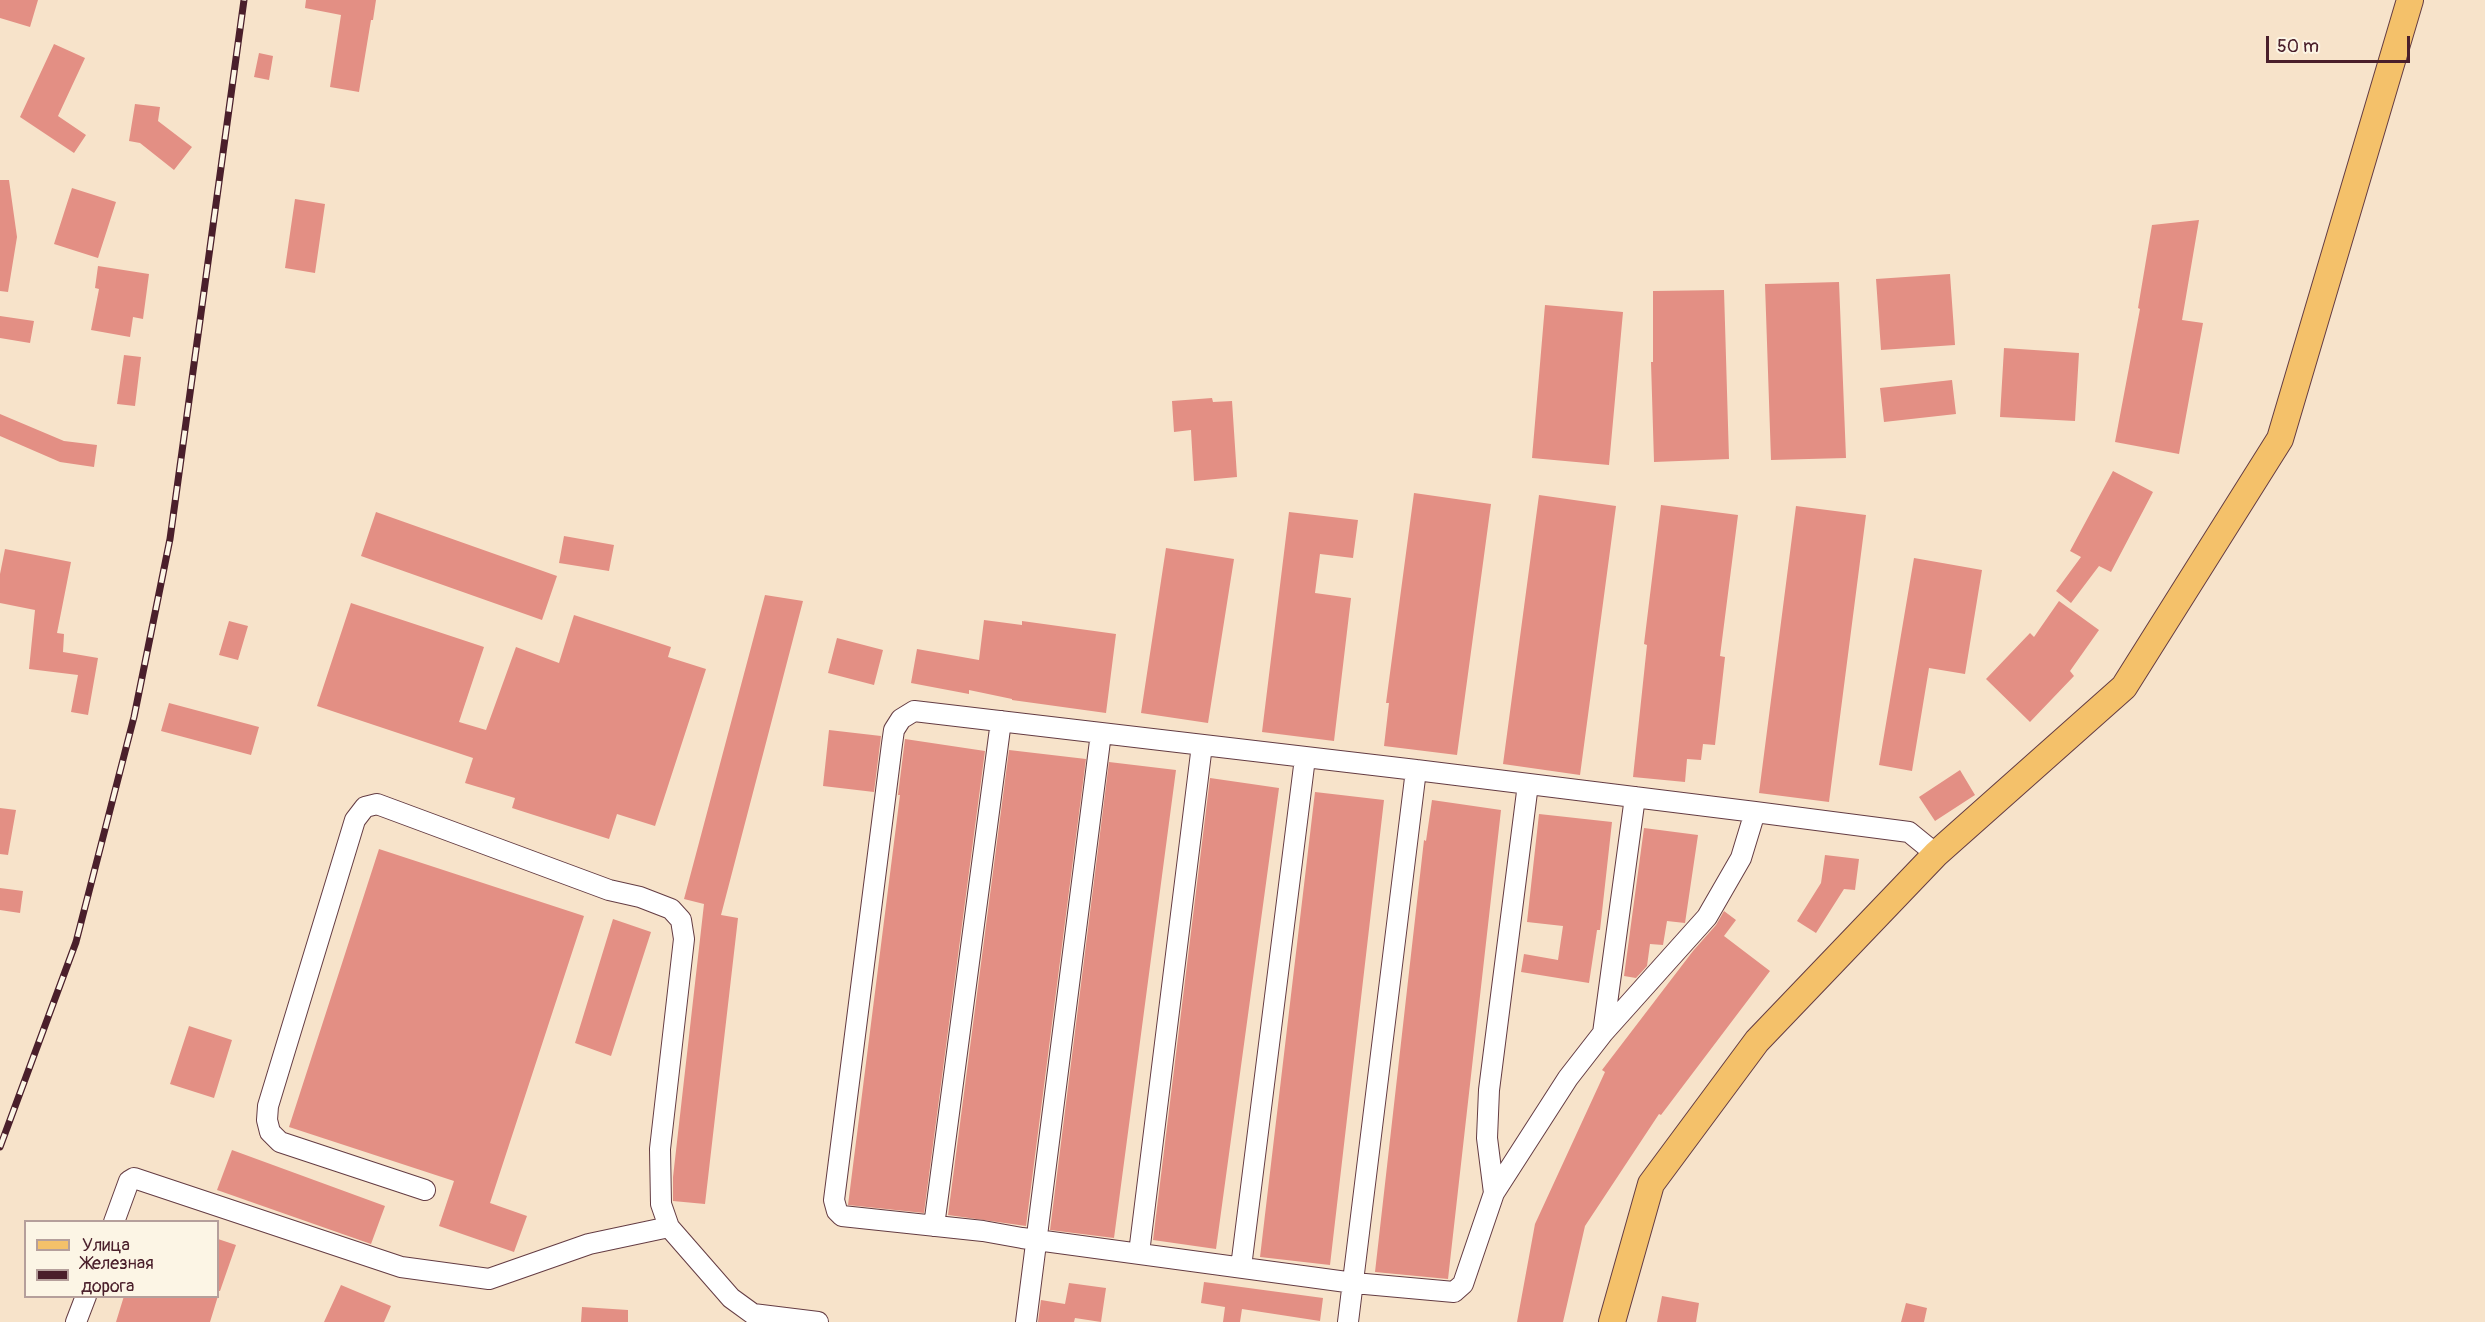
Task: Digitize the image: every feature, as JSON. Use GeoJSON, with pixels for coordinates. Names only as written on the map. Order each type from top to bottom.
{"type":"FeatureCollection","features":[{"type":"Feature","properties":{"kind":"main road"},"geometry":{"type":"LineString","coordinates":[[1612,1322],[1651,1184],[1757,1041],[1936,854],[2124,687],[2280,439],[2410,0]]}},
{"type":"Feature","properties":{"kind":"lane"},"geometry":{"type":"LineString","coordinates":[[1755,812],[1741,858],[1707,917],[1603,1033],[1568,1078],[1494,1193],[1463,1284],[1454,1292],[1354,1283],[1036,1239],[842,1216],[837,1210],[834,1200],[894,730],[901,719],[914,711],[1416,770],[1755,812],[1909,832],[1936,854]]}},
{"type":"Feature","properties":{"kind":"lane"},"geometry":{"type":"LineString","coordinates":[[934,1226],[1001,722]]}},
{"type":"Feature","properties":{"kind":"lane"},"geometry":{"type":"LineString","coordinates":[[1026,1322],[1101,733]]}},
{"type":"Feature","properties":{"kind":"lane"},"geometry":{"type":"LineString","coordinates":[[1139,1253],[1202,745]]}},
{"type":"Feature","properties":{"kind":"lane"},"geometry":{"type":"LineString","coordinates":[[1241,1267],[1305,758]]}},
{"type":"Feature","properties":{"kind":"lane"},"geometry":{"type":"LineString","coordinates":[[1348,1322],[1416,770]]}},
{"type":"Feature","properties":{"kind":"lane"},"geometry":{"type":"LineString","coordinates":[[1494,1193],[1487,1138],[1489,1090],[1528,784]]}},
{"type":"Feature","properties":{"kind":"lane"},"geometry":{"type":"LineString","coordinates":[[1603,1033],[1635,797]]}},
{"type":"Feature","properties":{"kind":"lane"},"geometry":{"type":"LineString","coordinates":[[425,1190],[280,1142],[270,1132],[267,1120],[268,1106],[355,820],[365,807],[377,804],[609,890],[640,897],[671,909],[681,920],[684,939],[660,1149],[661,1204],[669,1227],[731,1298],[753,1314],[818,1322]]}},
{"type":"Feature","properties":{"kind":"lane"},"geometry":{"type":"LineString","coordinates":[[114,1220],[129,1181],[134,1178],[401,1268],[489,1279],[589,1244],[669,1227]]}},
{"type":"Feature","properties":{"kind":"lane"},"geometry":{"type":"LineString","coordinates":[[76,1322],[85,1298]]}},
{"type":"Feature","properties":{"kind":"building"},"geometry":{"type":"Polygon","coordinates":[[[0,0],[38,0],[30,27],[0,18],[0,0]]]}},
{"type":"Feature","properties":{"kind":"building"},"geometry":{"type":"Polygon","coordinates":[[[306,0],[376,0],[359,92],[330,87],[341,15],[305,8],[306,0]]]}},
{"type":"Feature","properties":{"kind":"building"},"geometry":{"type":"Polygon","coordinates":[[[54,44],[85,58],[58,116],[86,135],[74,153],[20,117],[54,44]]]}},
{"type":"Feature","properties":{"kind":"building"},"geometry":{"type":"Polygon","coordinates":[[[259,53],[273,56],[269,80],[254,77],[259,53]]]}},
{"type":"Feature","properties":{"kind":"building"},"geometry":{"type":"Polygon","coordinates":[[[135,104],[160,107],[158,121],[192,147],[174,170],[140,143],[129,141],[135,104]]]}},
{"type":"Feature","properties":{"kind":"building"},"geometry":{"type":"Polygon","coordinates":[[[0,180],[9,180],[17,237],[8,292],[0,291],[0,180]]]}},
{"type":"Feature","properties":{"kind":"building"},"geometry":{"type":"Polygon","coordinates":[[[72,188],[116,202],[98,258],[54,244],[72,188]]]}},
{"type":"Feature","properties":{"kind":"building"},"geometry":{"type":"Polygon","coordinates":[[[295,199],[325,204],[315,273],[285,268],[295,199]]]}},
{"type":"Feature","properties":{"kind":"building"},"geometry":{"type":"Polygon","coordinates":[[[2199,220],[2182,320],[2203,323],[2179,454],[2115,442],[2140,309],[2138,308],[2152,225],[2199,220]]]}},
{"type":"Feature","properties":{"kind":"building"},"geometry":{"type":"Polygon","coordinates":[[[98,266],[149,274],[143,319],[133,317],[130,337],[91,330],[99,289],[95,288],[98,266]]]}},
{"type":"Feature","properties":{"kind":"building"},"geometry":{"type":"Polygon","coordinates":[[[1950,274],[1955,345],[1881,350],[1876,279],[1950,274]]]}},
{"type":"Feature","properties":{"kind":"building"},"geometry":{"type":"Polygon","coordinates":[[[1839,282],[1846,458],[1771,460],[1765,284],[1839,282]]]}},
{"type":"Feature","properties":{"kind":"building"},"geometry":{"type":"Polygon","coordinates":[[[1724,290],[1729,459],[1654,462],[1651,362],[1653,362],[1653,291],[1724,290]]]}},
{"type":"Feature","properties":{"kind":"building"},"geometry":{"type":"Polygon","coordinates":[[[1545,305],[1623,312],[1609,465],[1532,458],[1545,305]]]}},
{"type":"Feature","properties":{"kind":"building"},"geometry":{"type":"Polygon","coordinates":[[[0,316],[34,321],[30,343],[0,338],[0,316]]]}},
{"type":"Feature","properties":{"kind":"building"},"geometry":{"type":"Polygon","coordinates":[[[2004,348],[2079,353],[2075,421],[2000,417],[2004,348]]]}},
{"type":"Feature","properties":{"kind":"building"},"geometry":{"type":"Polygon","coordinates":[[[124,355],[141,357],[135,406],[117,404],[124,355]]]}},
{"type":"Feature","properties":{"kind":"building"},"geometry":{"type":"Polygon","coordinates":[[[1952,380],[1956,414],[1884,422],[1880,388],[1952,380]]]}},
{"type":"Feature","properties":{"kind":"building"},"geometry":{"type":"Polygon","coordinates":[[[1212,398],[1213,402],[1232,401],[1237,477],[1194,481],[1191,430],[1174,432],[1172,401],[1212,398]]]}},
{"type":"Feature","properties":{"kind":"building"},"geometry":{"type":"Polygon","coordinates":[[[0,414],[64,441],[97,445],[94,467],[60,462],[0,436],[0,414]]]}},
{"type":"Feature","properties":{"kind":"building"},"geometry":{"type":"Polygon","coordinates":[[[2113,471],[2153,492],[2111,572],[2099,566],[2071,603],[2056,591],[2081,557],[2070,551],[2113,471]]]}},
{"type":"Feature","properties":{"kind":"building"},"geometry":{"type":"Polygon","coordinates":[[[1414,493],[1491,504],[1457,755],[1384,746],[1389,703],[1386,703],[1414,493]]]}},
{"type":"Feature","properties":{"kind":"building"},"geometry":{"type":"Polygon","coordinates":[[[1539,495],[1616,506],[1580,775],[1503,764],[1539,495]]]}},
{"type":"Feature","properties":{"kind":"building"},"geometry":{"type":"Polygon","coordinates":[[[1661,505],[1738,515],[1720,656],[1725,657],[1715,745],[1703,744],[1701,760],[1687,759],[1685,782],[1633,777],[1647,645],[1644,644],[1661,505]]]}},
{"type":"Feature","properties":{"kind":"building"},"geometry":{"type":"Polygon","coordinates":[[[1796,506],[1866,515],[1829,802],[1759,793],[1796,506]]]}},
{"type":"Feature","properties":{"kind":"building"},"geometry":{"type":"Polygon","coordinates":[[[376,512],[557,576],[542,620],[361,556],[376,512]]]}},
{"type":"Feature","properties":{"kind":"building"},"geometry":{"type":"Polygon","coordinates":[[[1289,512],[1358,520],[1353,558],[1320,554],[1315,593],[1351,598],[1334,741],[1262,732],[1289,512]]]}},
{"type":"Feature","properties":{"kind":"building"},"geometry":{"type":"Polygon","coordinates":[[[564,536],[614,545],[609,571],[559,563],[564,536]]]}},
{"type":"Feature","properties":{"kind":"building"},"geometry":{"type":"Polygon","coordinates":[[[1166,548],[1234,559],[1208,723],[1141,713],[1166,548]]]}},
{"type":"Feature","properties":{"kind":"building"},"geometry":{"type":"Polygon","coordinates":[[[5,549],[71,562],[57,633],[64,634],[63,652],[98,658],[88,715],[71,712],[78,675],[29,669],[35,610],[0,603],[0,574],[5,549]]]}},
{"type":"Feature","properties":{"kind":"building"},"geometry":{"type":"Polygon","coordinates":[[[1914,558],[1982,570],[1965,674],[1929,668],[1912,771],[1879,765],[1914,558]]]}},
{"type":"Feature","properties":{"kind":"building"},"geometry":{"type":"Polygon","coordinates":[[[765,595],[803,601],[721,915],[738,918],[705,1204],[673,1201],[673,1177],[704,904],[684,899],[765,595]]]}},
{"type":"Feature","properties":{"kind":"building"},"geometry":{"type":"Polygon","coordinates":[[[2059,601],[2099,630],[2070,671],[2074,676],[2030,722],[1986,679],[2030,633],[2034,637],[2059,601]]]}},
{"type":"Feature","properties":{"kind":"building"},"geometry":{"type":"Polygon","coordinates":[[[351,603],[484,647],[459,722],[486,730],[516,647],[559,663],[574,615],[671,647],[668,657],[706,669],[655,826],[617,814],[609,839],[512,808],[515,798],[465,783],[473,758],[317,706],[351,603]]]}},
{"type":"Feature","properties":{"kind":"building"},"geometry":{"type":"Polygon","coordinates":[[[984,620],[1022,625],[1022,621],[1116,634],[1106,713],[1012,700],[969,690],[969,694],[911,683],[917,649],[979,660],[984,620]]]}},
{"type":"Feature","properties":{"kind":"building"},"geometry":{"type":"Polygon","coordinates":[[[229,621],[248,626],[238,660],[219,655],[229,621]]]}},
{"type":"Feature","properties":{"kind":"building"},"geometry":{"type":"Polygon","coordinates":[[[837,638],[883,650],[874,685],[828,673],[837,638]]]}},
{"type":"Feature","properties":{"kind":"building"},"geometry":{"type":"Polygon","coordinates":[[[169,703],[259,727],[251,755],[161,731],[169,703]]]}},
{"type":"Feature","properties":{"kind":"building"},"geometry":{"type":"Polygon","coordinates":[[[829,730],[881,736],[874,792],[823,786],[829,730]]]}},
{"type":"Feature","properties":{"kind":"building"},"geometry":{"type":"Polygon","coordinates":[[[905,739],[985,751],[924,1213],[848,1205],[900,795],[898,795],[905,739]]]}},
{"type":"Feature","properties":{"kind":"building"},"geometry":{"type":"Polygon","coordinates":[[[1009,750],[1086,759],[1026,1226],[948,1215],[1009,750]]]}},
{"type":"Feature","properties":{"kind":"building"},"geometry":{"type":"Polygon","coordinates":[[[1109,762],[1176,770],[1114,1238],[1050,1230],[1109,762]]]}},
{"type":"Feature","properties":{"kind":"building"},"geometry":{"type":"Polygon","coordinates":[[[1960,770],[1975,795],[1935,821],[1919,797],[1960,770]]]}},
{"type":"Feature","properties":{"kind":"building"},"geometry":{"type":"Polygon","coordinates":[[[1210,778],[1279,788],[1216,1249],[1153,1240],[1210,778]]]}},
{"type":"Feature","properties":{"kind":"building"},"geometry":{"type":"Polygon","coordinates":[[[1315,792],[1384,800],[1330,1265],[1260,1257],[1315,792]]]}},
{"type":"Feature","properties":{"kind":"building"},"geometry":{"type":"Polygon","coordinates":[[[1432,800],[1501,810],[1448,1279],[1375,1272],[1424,840],[1426,841],[1432,800]]]}},
{"type":"Feature","properties":{"kind":"building"},"geometry":{"type":"Polygon","coordinates":[[[0,808],[16,810],[8,855],[0,854],[0,808]]]}},
{"type":"Feature","properties":{"kind":"building"},"geometry":{"type":"Polygon","coordinates":[[[1539,814],[1612,822],[1600,930],[1597,930],[1589,983],[1521,972],[1524,954],[1558,960],[1563,926],[1527,922],[1539,814]]]}},
{"type":"Feature","properties":{"kind":"building"},"geometry":{"type":"Polygon","coordinates":[[[1644,828],[1698,835],[1685,923],[1667,921],[1663,945],[1650,944],[1647,966],[1636,978],[1624,976],[1644,828]]]}},
{"type":"Feature","properties":{"kind":"building"},"geometry":{"type":"Polygon","coordinates":[[[379,849],[584,916],[490,1203],[527,1216],[514,1252],[439,1226],[454,1181],[289,1127],[379,849]]]}},
{"type":"Feature","properties":{"kind":"building"},"geometry":{"type":"Polygon","coordinates":[[[1825,855],[1859,859],[1855,890],[1844,889],[1816,933],[1797,921],[1821,883],[1825,855]]]}},
{"type":"Feature","properties":{"kind":"building"},"geometry":{"type":"Polygon","coordinates":[[[0,888],[23,891],[20,913],[0,910],[0,888]]]}},
{"type":"Feature","properties":{"kind":"building"},"geometry":{"type":"Polygon","coordinates":[[[1724,911],[1736,920],[1724,936],[1770,971],[1661,1115],[1659,1114],[1585,1226],[1563,1322],[1517,1322],[1535,1224],[1605,1072],[1602,1070],[1693,951],[1716,925],[1724,911]]]}},
{"type":"Feature","properties":{"kind":"building"},"geometry":{"type":"Polygon","coordinates":[[[613,919],[651,932],[611,1056],[575,1043],[613,919]]]}},
{"type":"Feature","properties":{"kind":"building"},"geometry":{"type":"Polygon","coordinates":[[[189,1026],[232,1040],[214,1098],[170,1084],[189,1026]]]}},
{"type":"Feature","properties":{"kind":"building"},"geometry":{"type":"Polygon","coordinates":[[[232,1150],[385,1206],[371,1244],[217,1190],[232,1150]]]}},
{"type":"Feature","properties":{"kind":"building"},"geometry":{"type":"Polygon","coordinates":[[[219,1239],[236,1245],[219,1291],[219,1239]]]}},
{"type":"Feature","properties":{"kind":"building"},"geometry":{"type":"Polygon","coordinates":[[[1204,1282],[1323,1298],[1320,1321],[1242,1309],[1240,1322],[1223,1322],[1225,1307],[1201,1303],[1204,1282]]]}},
{"type":"Feature","properties":{"kind":"building"},"geometry":{"type":"Polygon","coordinates":[[[1069,1283],[1106,1288],[1101,1322],[1075,1318],[1074,1322],[1038,1322],[1041,1300],[1065,1304],[1069,1283]]]}},
{"type":"Feature","properties":{"kind":"building"},"geometry":{"type":"Polygon","coordinates":[[[341,1285],[391,1306],[384,1322],[324,1322],[341,1285]]]}},
{"type":"Feature","properties":{"kind":"building"},"geometry":{"type":"Polygon","coordinates":[[[1662,1296],[1699,1303],[1696,1322],[1657,1322],[1662,1296]]]}},
{"type":"Feature","properties":{"kind":"building"},"geometry":{"type":"Polygon","coordinates":[[[123,1298],[217,1298],[210,1322],[116,1322],[123,1298]]]}},
{"type":"Feature","properties":{"kind":"building"},"geometry":{"type":"Polygon","coordinates":[[[1906,1303],[1927,1308],[1924,1322],[1901,1322],[1906,1303]]]}},
{"type":"Feature","properties":{"kind":"building"},"geometry":{"type":"Polygon","coordinates":[[[582,1307],[628,1310],[628,1322],[581,1322],[582,1307]]]}},
{"type":"Feature","properties":{"kind":"railway"},"geometry":{"type":"LineString","coordinates":[[0,1147],[76,942],[134,717],[170,539],[244,0]]}}]}
